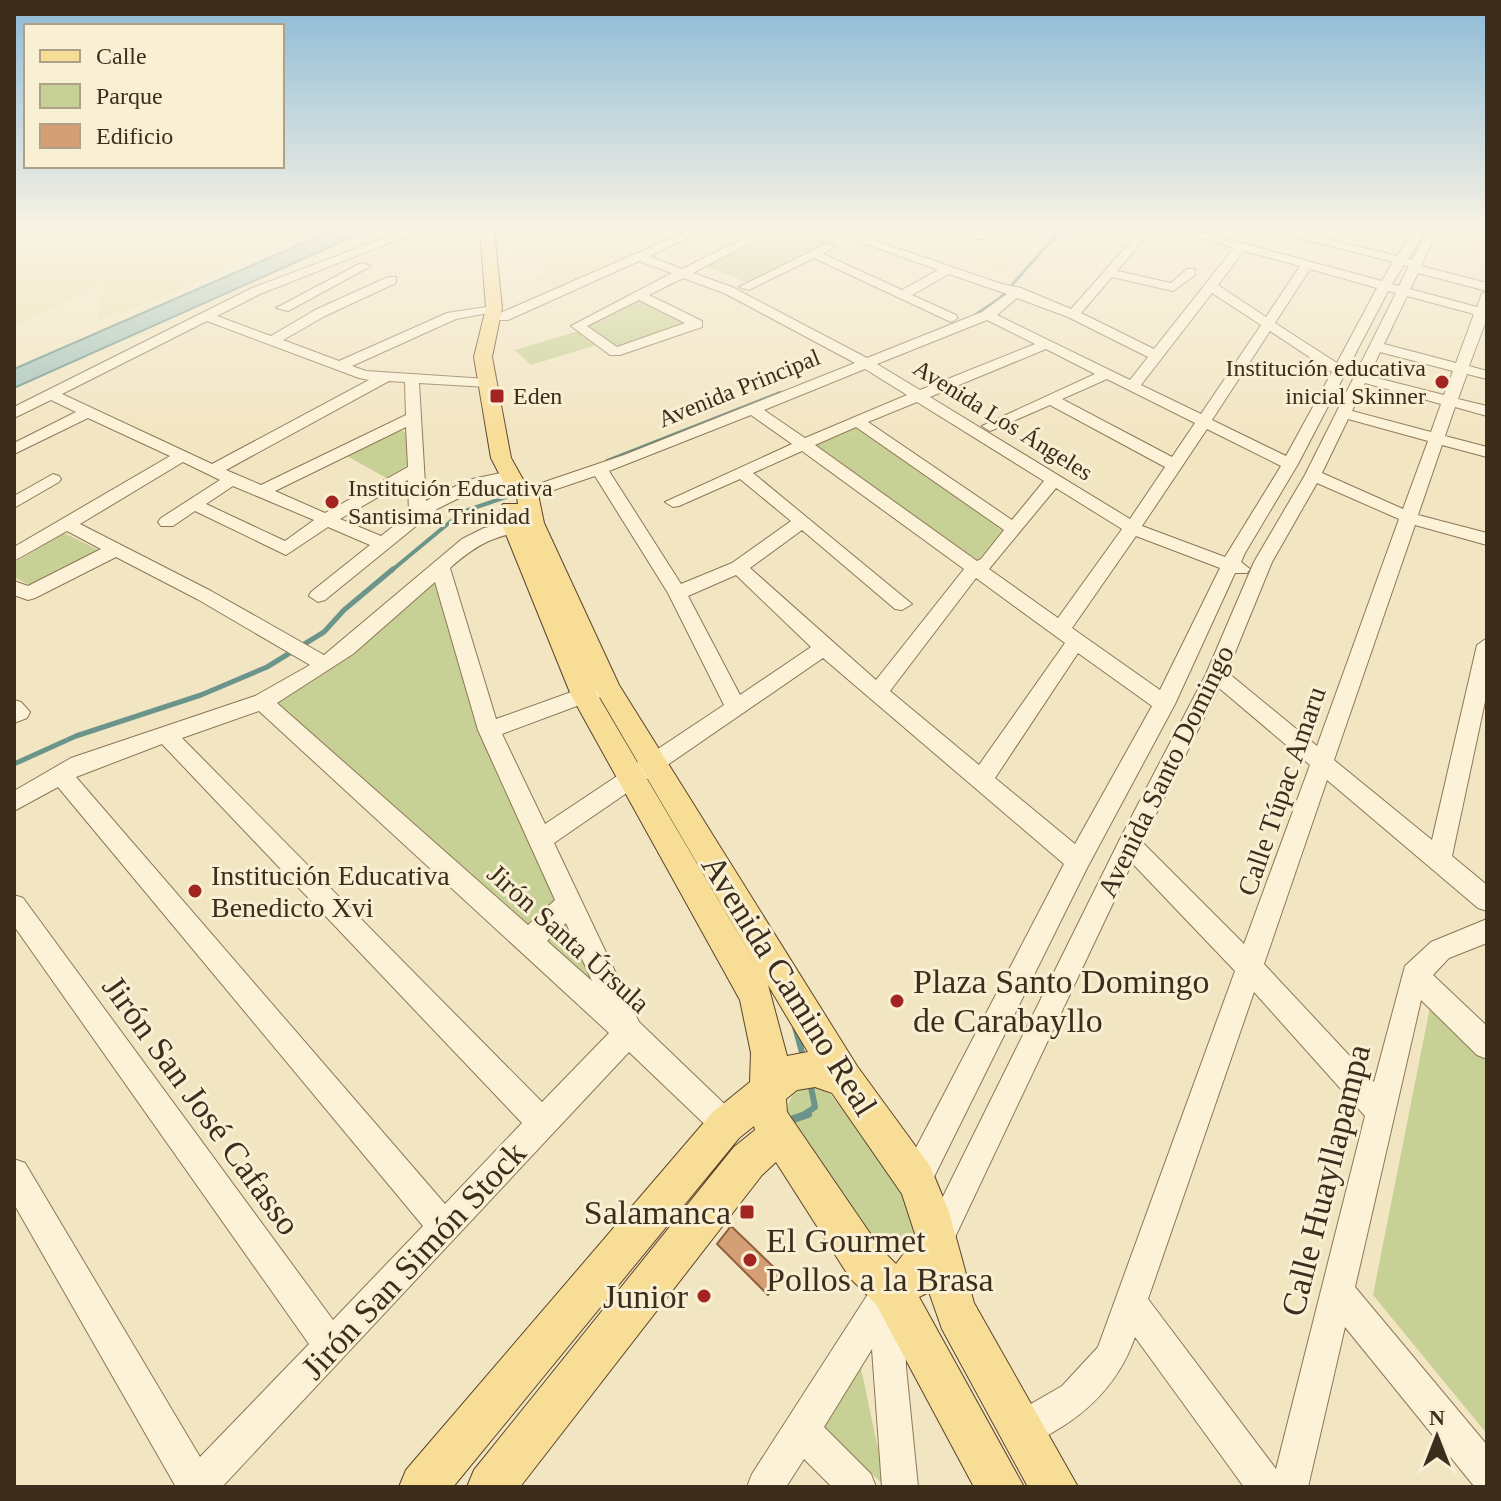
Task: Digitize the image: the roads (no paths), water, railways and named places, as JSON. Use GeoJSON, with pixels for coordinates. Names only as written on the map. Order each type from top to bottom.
{"type":"FeatureCollection","features":[{"type":"Feature","properties":{"kind":"main road","name":"Avenida Camino Real"},"geometry":{"type":"LineString","coordinates":[[497,300],[499,313]]}},
{"type":"Feature","properties":{"kind":"main road","name":"Avenida Camino Real"},"geometry":{"type":"LineString","coordinates":[[499,300],[487,379],[501,458],[518,486],[509,495],[596,691],[642,772],[756,996],[769,1053],[766,1091],[770,1120],[865,1263],[891,1289],[1000,1487]]}},
{"type":"Feature","properties":{"kind":"main road","name":"Avenida Camino Real"},"geometry":{"type":"LineString","coordinates":[[642,772],[844,1079],[916,1180],[925,1196],[948,1290],[957,1314],[1054,1487]]}},
{"type":"Feature","properties":{"kind":"main road"},"geometry":{"type":"LineString","coordinates":[[423,1487],[726,1125],[789,1073],[806,1068],[844,1079]]}},
{"type":"Feature","properties":{"kind":"main road"},"geometry":{"type":"LineString","coordinates":[[491,1487],[748,1161],[778,1135]]}},
{"type":"Feature","properties":{"kind":"main road","name":"Avenida Santo Domingo"},"geometry":{"type":"LineString","coordinates":[[891,1289],[915,1277],[936,1243]]}},
{"type":"Feature","properties":{"kind":"street"},"geometry":{"type":"LineString","coordinates":[[14,413],[52,395],[62,386],[239,300]]}},
{"type":"Feature","properties":{"kind":"street"},"geometry":{"type":"LineString","coordinates":[[260,300],[311,318]]}},
{"type":"Feature","properties":{"kind":"street"},"geometry":{"type":"LineString","coordinates":[[283,308],[299,300]]}},
{"type":"Feature","properties":{"kind":"street"},"geometry":{"type":"LineString","coordinates":[[272,341],[349,300]]}},
{"type":"Feature","properties":{"kind":"street"},"geometry":{"type":"LineString","coordinates":[[340,366],[452,316],[499,313],[531,300]]}},
{"type":"Feature","properties":{"kind":"street"},"geometry":{"type":"LineString","coordinates":[[628,300],[578,326],[615,352],[697,324],[648,300]]}},
{"type":"Feature","properties":{"kind":"street","name":"Avenida Los Ángeles"},"geometry":{"type":"LineString","coordinates":[[749,300],[866,357]]}},
{"type":"Feature","properties":{"kind":"street","name":"Avenida Los Ángeles"},"geometry":{"type":"LineString","coordinates":[[768,300],[925,393],[1054,479],[1137,523],[1260,568]]}},
{"type":"Feature","properties":{"kind":"street"},"geometry":{"type":"LineString","coordinates":[[917,300],[951,318]]}},
{"type":"Feature","properties":{"kind":"street","name":"Avenida Principal"},"geometry":{"type":"LineString","coordinates":[[318,596],[381,543],[456,491],[518,486],[600,470],[752,408],[988,300]]}},
{"type":"Feature","properties":{"kind":"street","name":"Avenida Principal"},"geometry":{"type":"LineString","coordinates":[[866,357],[987,315],[1008,300]]}},
{"type":"Feature","properties":{"kind":"street"},"geometry":{"type":"LineString","coordinates":[[1039,300],[1155,355]]}},
{"type":"Feature","properties":{"kind":"street"},"geometry":{"type":"LineString","coordinates":[[1073,314],[1085,300]]}},
{"type":"Feature","properties":{"kind":"street"},"geometry":{"type":"LineString","coordinates":[[1133,385],[1199,300]]}},
{"type":"Feature","properties":{"kind":"street"},"geometry":{"type":"LineString","coordinates":[[1231,300],[1350,374],[1487,411]]}},
{"type":"Feature","properties":{"kind":"street"},"geometry":{"type":"LineString","coordinates":[[981,781],[1137,523],[1284,300]]}},
{"type":"Feature","properties":{"kind":"street","name":"Avenida Santo Domingo"},"geometry":{"type":"LineString","coordinates":[[916,1180],[1078,861],[1164,704],[1233,559],[1290,464],[1350,374],[1389,300]]}},
{"type":"Feature","properties":{"kind":"street","name":"Avenida Santo Domingo"},"geometry":{"type":"LineString","coordinates":[[936,1243],[1129,844],[1216,674],[1260,568],[1344,413],[1350,374],[1375,346],[1391,300]]}},
{"type":"Feature","properties":{"kind":"street"},"geometry":{"type":"LineString","coordinates":[[1425,300],[1483,319]]}},
{"type":"Feature","properties":{"kind":"street"},"geometry":{"type":"LineString","coordinates":[[987,315],[1290,464]]}},
{"type":"Feature","properties":{"kind":"street"},"geometry":{"type":"LineString","coordinates":[[208,317],[364,375],[487,379]]}},
{"type":"Feature","properties":{"kind":"street","name":"Calle Túpac Amaru"},"geometry":{"type":"LineString","coordinates":[[1021,1430],[1074,1398],[1111,1358],[1133,1306],[1450,401],[1483,319]]}},
{"type":"Feature","properties":{"kind":"street"},"geometry":{"type":"LineString","coordinates":[[673,502],[857,421],[1046,344]]}},
{"type":"Feature","properties":{"kind":"street"},"geometry":{"type":"LineString","coordinates":[[1375,346],[1487,375]]}},
{"type":"Feature","properties":{"kind":"street"},"geometry":{"type":"LineString","coordinates":[[990,426],[1109,373]]}},
{"type":"Feature","properties":{"kind":"street"},"geometry":{"type":"LineString","coordinates":[[213,470],[386,377]]}},
{"type":"Feature","properties":{"kind":"street"},"geometry":{"type":"LineString","coordinates":[[412,378],[418,515]]}},
{"type":"Feature","properties":{"kind":"street","name":"Avenida Los Ángeles"},"geometry":{"type":"LineString","coordinates":[[925,393],[990,426],[1137,523]]}},
{"type":"Feature","properties":{"kind":"street"},"geometry":{"type":"LineString","coordinates":[[52,395],[260,492],[381,543]]}},
{"type":"Feature","properties":{"kind":"street"},"geometry":{"type":"LineString","coordinates":[[1050,399],[1174,465]]}},
{"type":"Feature","properties":{"kind":"street"},"geometry":{"type":"LineString","coordinates":[[752,408],[1164,704]]}},
{"type":"Feature","properties":{"kind":"street"},"geometry":{"type":"LineString","coordinates":[[14,449],[88,412]]}},
{"type":"Feature","properties":{"kind":"street"},"geometry":{"type":"LineString","coordinates":[[1344,413],[1487,452]]}},
{"type":"Feature","properties":{"kind":"street"},"geometry":{"type":"LineString","coordinates":[[260,492],[414,417]]}},
{"type":"Feature","properties":{"kind":"street"},"geometry":{"type":"LineString","coordinates":[[857,421],[1014,529]]}},
{"type":"Feature","properties":{"kind":"street"},"geometry":{"type":"LineString","coordinates":[[14,555],[184,455]]}},
{"type":"Feature","properties":{"kind":"street"},"geometry":{"type":"LineString","coordinates":[[195,505],[286,549],[327,519],[416,469]]}},
{"type":"Feature","properties":{"kind":"street"},"geometry":{"type":"LineString","coordinates":[[600,470],[677,593],[736,708]]}},
{"type":"Feature","properties":{"kind":"street"},"geometry":{"type":"LineString","coordinates":[[743,473],[902,604]]}},
{"type":"Feature","properties":{"kind":"street"},"geometry":{"type":"LineString","coordinates":[[1313,475],[1409,519],[1487,539]]}},
{"type":"Feature","properties":{"kind":"street"},"geometry":{"type":"LineString","coordinates":[[14,503],[53,479]]}},
{"type":"Feature","properties":{"kind":"street"},"geometry":{"type":"LineString","coordinates":[[167,522],[232,479]]}},
{"type":"Feature","properties":{"kind":"street"},"geometry":{"type":"LineString","coordinates":[[877,693],[974,569],[987,563],[1054,479]]}},
{"type":"Feature","properties":{"kind":"street"},"geometry":{"type":"LineString","coordinates":[[677,593],[738,567],[803,521]]}},
{"type":"Feature","properties":{"kind":"street"},"geometry":{"type":"LineString","coordinates":[[67,524],[204,595],[325,665]]}},
{"type":"Feature","properties":{"kind":"street"},"geometry":{"type":"LineString","coordinates":[[14,802],[79,764],[262,702],[325,665],[369,634],[440,566],[479,536],[524,525]]}},
{"type":"Feature","properties":{"kind":"street"},"geometry":{"type":"LineString","coordinates":[[14,587],[28,594],[116,549]]}},
{"type":"Feature","properties":{"kind":"street"},"geometry":{"type":"LineString","coordinates":[[440,566],[489,730],[629,1032]]}},
{"type":"Feature","properties":{"kind":"street"},"geometry":{"type":"LineString","coordinates":[[738,567],[824,648],[1078,861]]}},
{"type":"Feature","properties":{"kind":"street"},"geometry":{"type":"LineString","coordinates":[[399,604],[446,592]]}},
{"type":"Feature","properties":{"kind":"street"},"geometry":{"type":"LineString","coordinates":[[1439,861],[1479,721],[1487,645]]}},
{"type":"Feature","properties":{"kind":"street"},"geometry":{"type":"LineString","coordinates":[[540,840],[824,648]]}},
{"type":"Feature","properties":{"kind":"street"},"geometry":{"type":"LineString","coordinates":[[1216,674],[1487,900]]}},
{"type":"Feature","properties":{"kind":"street"},"geometry":{"type":"LineString","coordinates":[[489,730],[596,691]]}},
{"type":"Feature","properties":{"kind":"street","name":"Jirón Santa Úrsula"},"geometry":{"type":"LineString","coordinates":[[262,702],[629,1032],[726,1125]]}},
{"type":"Feature","properties":{"kind":"street"},"geometry":{"type":"LineString","coordinates":[[166,735],[542,1123]]}},
{"type":"Feature","properties":{"kind":"street"},"geometry":{"type":"LineString","coordinates":[[60,774],[444,1227]]}},
{"type":"Feature","properties":{"kind":"street"},"geometry":{"type":"LineString","coordinates":[[1129,844],[1251,969],[1381,1112]]}},
{"type":"Feature","properties":{"kind":"street"},"geometry":{"type":"LineString","coordinates":[[528,942],[569,904]]}},
{"type":"Feature","properties":{"kind":"street","name":"Jirón San José Cafasso"},"geometry":{"type":"LineString","coordinates":[[14,906],[331,1346]]}},
{"type":"Feature","properties":{"kind":"street"},"geometry":{"type":"LineString","coordinates":[[1487,931],[1440,950],[1414,975],[1487,1045]]}},
{"type":"Feature","properties":{"kind":"street","name":"Calle Huayllapampa"},"geometry":{"type":"LineString","coordinates":[[1290,1487],[1414,975]]}},
{"type":"Feature","properties":{"kind":"street","name":"Jirón San Simón Stock"},"geometry":{"type":"LineString","coordinates":[[197,1487],[629,1032]]}},
{"type":"Feature","properties":{"kind":"street"},"geometry":{"type":"LineString","coordinates":[[14,1174],[197,1487]]}},
{"type":"Feature","properties":{"kind":"street"},"geometry":{"type":"LineString","coordinates":[[765,1487],[891,1289]]}},
{"type":"Feature","properties":{"kind":"street"},"geometry":{"type":"LineString","coordinates":[[891,1289],[889,1367],[900,1487]]}},
{"type":"Feature","properties":{"kind":"street"},"geometry":{"type":"LineString","coordinates":[[1337,1291],[1487,1473]]}},
{"type":"Feature","properties":{"kind":"street"},"geometry":{"type":"LineString","coordinates":[[1133,1306],[1267,1487]]}},
{"type":"Feature","properties":{"kind":"street"},"geometry":{"type":"LineString","coordinates":[[802,1431],[858,1487]]}},
{"type":"Feature","properties":{"kind":"water"},"geometry":{"type":"Polygon","coordinates":[[[172,300],[211,300],[14,388],[14,369],[172,300]]]}},
{"type":"Feature","properties":{"kind":"waterway"},"geometry":{"type":"LineString","coordinates":[[975,315],[997,300]]}},
{"type":"Feature","properties":{"kind":"waterway"},"geometry":{"type":"LineString","coordinates":[[607,461],[780,393]]}},
{"type":"Feature","properties":{"kind":"waterway"},"geometry":{"type":"LineString","coordinates":[[391,571],[462,512],[518,493]]}},
{"type":"Feature","properties":{"kind":"waterway"},"geometry":{"type":"LineString","coordinates":[[14,764],[76,736],[201,695],[267,667],[324,632],[344,610],[393,569]]}},
{"type":"Feature","properties":{"kind":"waterway"},"geometry":{"type":"LineString","coordinates":[[795,1027],[803,1056]]}},
{"type":"Feature","properties":{"kind":"waterway"},"geometry":{"type":"LineString","coordinates":[[802,1116],[815,1107],[810,1082]]}},
{"type":"Feature","properties":{"kind":"waterway"},"geometry":{"type":"LineString","coordinates":[[788,1121],[808,1114]]}},
{"type":"Feature","properties":{"kind":"place","name":"Institución educativa inicial Skinner"},"geometry":{"type":"Point","coordinates":[1442,382]}},
{"type":"Feature","properties":{"kind":"place","name":"Eden"},"geometry":{"type":"Point","coordinates":[497,396]}},
{"type":"Feature","properties":{"kind":"place","name":"Institución Educativa Santisima Trinidad"},"geometry":{"type":"Point","coordinates":[332,502]}},
{"type":"Feature","properties":{"kind":"place","name":"Institución Educativa Benedicto Xvi"},"geometry":{"type":"Point","coordinates":[195,891]}},
{"type":"Feature","properties":{"kind":"place","name":"Plaza Santo Domingo de Carabayllo"},"geometry":{"type":"Point","coordinates":[897,1001]}},
{"type":"Feature","properties":{"kind":"place","name":"Salamanca"},"geometry":{"type":"Point","coordinates":[747,1212]}},
{"type":"Feature","properties":{"kind":"place","name":"El Gourmet Pollos a la Brasa"},"geometry":{"type":"Point","coordinates":[750,1260]}},
{"type":"Feature","properties":{"kind":"place","name":"Junior"},"geometry":{"type":"Point","coordinates":[704,1296]}}]}
